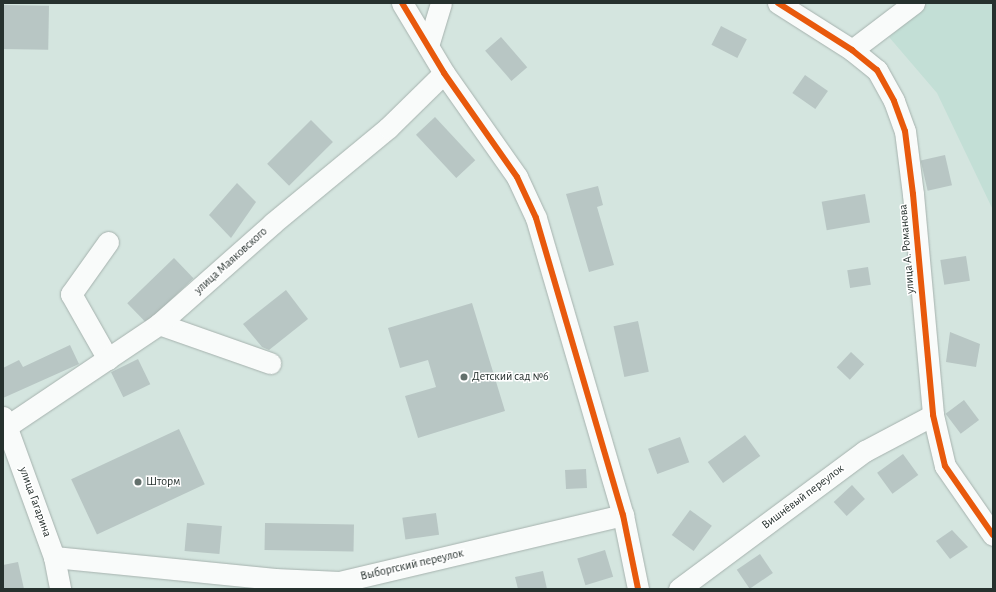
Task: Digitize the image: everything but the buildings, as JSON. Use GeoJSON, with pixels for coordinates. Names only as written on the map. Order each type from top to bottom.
{"type":"FeatureCollection","features":[{"type":"Feature","properties":{"kind":"street"},"geometry":{"type":"LineString","coordinates":[[402,3],[444,73],[517,177],[536,218],[623,515],[638,589]]}},
{"type":"Feature","properties":{"kind":"street"},"geometry":{"type":"LineString","coordinates":[[428,46],[441,3]]}},
{"type":"Feature","properties":{"kind":"street","name":"улица А. Романова"},"geometry":{"type":"LineString","coordinates":[[778,3],[852,50],[877,70],[894,101],[905,132],[933,415],[945,466],[993,535]]}},
{"type":"Feature","properties":{"kind":"street"},"geometry":{"type":"LineString","coordinates":[[852,50],[914,3]]}},
{"type":"Feature","properties":{"kind":"street","name":"улица Маяковского"},"geometry":{"type":"LineString","coordinates":[[5,424],[108,359],[159,324],[273,223],[388,128],[444,73]]}},
{"type":"Feature","properties":{"kind":"street"},"geometry":{"type":"LineString","coordinates":[[108,242],[71,294],[108,359]]}},
{"type":"Feature","properties":{"kind":"street"},"geometry":{"type":"LineString","coordinates":[[159,324],[270,363]]}},
{"type":"Feature","properties":{"kind":"street","name":"Вишнёвый переулок"},"geometry":{"type":"LineString","coordinates":[[679,589],[865,451],[933,415]]}},
{"type":"Feature","properties":{"kind":"street","name":"улица Гагарина"},"geometry":{"type":"LineString","coordinates":[[5,424],[54,557],[60,589]]}},
{"type":"Feature","properties":{"kind":"street","name":"Выборгский переулок"},"geometry":{"type":"LineString","coordinates":[[54,557],[275,580],[339,582],[623,515]]}},
{"type":"Feature","properties":{"kind":"shaded area"},"geometry":{"type":"Polygon","coordinates":[[[928,3],[993,3],[993,210],[937,93],[889,37],[928,3]]]}},
{"type":"Feature","properties":{"kind":"cycle path"},"geometry":{"type":"LineString","coordinates":[[402,3],[444,73],[517,177],[536,218],[623,515],[638,589]]}},
{"type":"Feature","properties":{"kind":"cycle path"},"geometry":{"type":"LineString","coordinates":[[778,3],[852,50],[877,70],[894,101],[905,131],[913,194],[933,415],[945,466],[993,535]]}},
{"type":"Feature","properties":{"kind":"place","name":"Детский сад №6"},"geometry":{"type":"Point","coordinates":[464,377]}},
{"type":"Feature","properties":{"kind":"place","name":"Шторм"},"geometry":{"type":"Point","coordinates":[138,482]}}]}
